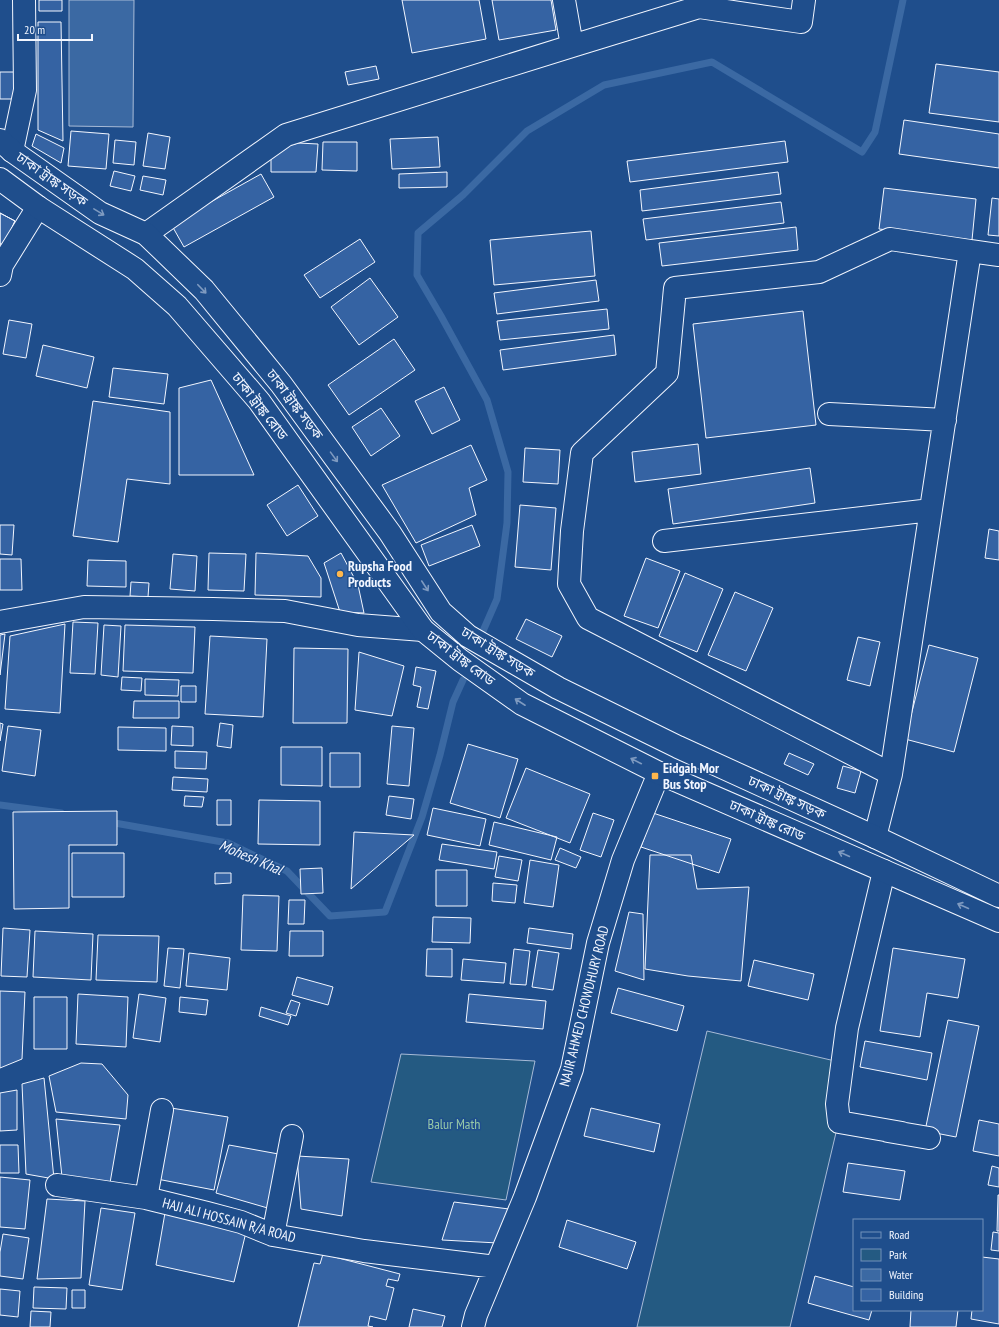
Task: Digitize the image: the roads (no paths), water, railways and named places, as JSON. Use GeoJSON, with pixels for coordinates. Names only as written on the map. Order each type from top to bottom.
{"type":"FeatureCollection","features":[{"type":"Feature","properties":{"kind":"street"},"geometry":{"type":"LineString","coordinates":[[6,145],[25,90],[24,0]]}},
{"type":"Feature","properties":{"kind":"street"},"geometry":{"type":"LineString","coordinates":[[564,0],[572,46]]}},
{"type":"Feature","properties":{"kind":"street"},"geometry":{"type":"LineString","coordinates":[[146,234],[286,135],[572,46],[700,4],[801,22],[804,0]]}},
{"type":"Feature","properties":{"kind":"street","name":"ঢাকা ট্রাঙ্ক সড়ক"},"geometry":{"type":"LineString","coordinates":[[6,145],[100,213],[146,234],[204,290],[281,384],[390,533],[441,612],[468,636],[579,699],[678,747],[875,837],[999,896]]}},
{"type":"Feature","properties":{"kind":"street","name":"ঢাকা ট্রাঙ্ক রোড"},"geometry":{"type":"LineString","coordinates":[[0,179],[38,207],[135,269],[177,306],[258,401],[423,630],[460,660],[522,704],[659,773],[999,921]]}},
{"type":"Feature","properties":{"kind":"street"},"geometry":{"type":"LineString","coordinates":[[0,275],[2,265],[38,207]]}},
{"type":"Feature","properties":{"kind":"street"},"geometry":{"type":"LineString","coordinates":[[891,774],[588,618],[569,584],[572,531],[582,453],[667,373],[675,288],[819,272],[890,239],[999,255]]}},
{"type":"Feature","properties":{"kind":"street"},"geometry":{"type":"LineString","coordinates":[[875,837],[891,774],[970,251]]}},
{"type":"Feature","properties":{"kind":"street"},"geometry":{"type":"LineString","coordinates":[[829,414],[945,420]]}},
{"type":"Feature","properties":{"kind":"street"},"geometry":{"type":"LineString","coordinates":[[664,541],[931,510]]}},
{"type":"Feature","properties":{"kind":"street"},"geometry":{"type":"LineString","coordinates":[[0,622],[84,607],[213,609],[285,611],[358,625],[423,630]]}},
{"type":"Feature","properties":{"kind":"street","name":"NAJIR AHMED CHOWDHURY ROAD"},"geometry":{"type":"LineString","coordinates":[[472,1327],[525,1197],[572,1069],[598,943],[623,860],[659,773]]}},
{"type":"Feature","properties":{"kind":"street"},"geometry":{"type":"LineString","coordinates":[[840,1122],[837,1104],[848,1028],[884,871]]}},
{"type":"Feature","properties":{"kind":"street"},"geometry":{"type":"LineString","coordinates":[[146,1198],[162,1110]]}},
{"type":"Feature","properties":{"kind":"street"},"geometry":{"type":"LineString","coordinates":[[840,1122],[902,1134]]}},
{"type":"Feature","properties":{"kind":"street"},"geometry":{"type":"LineString","coordinates":[[840,1122],[930,1138]]}},
{"type":"Feature","properties":{"kind":"street"},"geometry":{"type":"LineString","coordinates":[[273,1235],[292,1136]]}},
{"type":"Feature","properties":{"kind":"street","name":"HAJI ALI HOSSAIN R/A ROAD"},"geometry":{"type":"LineString","coordinates":[[58,1185],[146,1198],[241,1222],[273,1235],[364,1251],[496,1267]]}},
{"type":"Feature","properties":{"kind":"water"},"geometry":{"type":"Polygon","coordinates":[[[69,0],[134,0],[133,127],[69,126],[69,0]]]}},
{"type":"Feature","properties":{"kind":"waterway"},"geometry":{"type":"LineString","coordinates":[[483,631],[497,599],[507,523],[508,472],[487,400],[417,275],[418,233],[463,195],[527,131],[604,85],[712,62],[862,152],[875,132],[903,0]]}},
{"type":"Feature","properties":{"kind":"waterway","name":"Mohesh Khal"},"geometry":{"type":"LineString","coordinates":[[109,822],[228,843],[287,871],[330,916],[385,912],[422,817],[440,755],[453,702],[463,680]]}},
{"type":"Feature","properties":{"kind":"waterway","name":"Mohesh Khal"},"geometry":{"type":"LineString","coordinates":[[0,805],[61,813]]}},
{"type":"Feature","properties":{"kind":"place","name":"Rupsha Food Products"},"geometry":{"type":"Point","coordinates":[340,574]}},
{"type":"Feature","properties":{"kind":"place","name":"Eidgah Mor Bus Stop"},"geometry":{"type":"Point","coordinates":[655,776]}},
{"type":"Feature","properties":{"kind":"park label","name":"Balur Math"},"geometry":{"type":"Point","coordinates":[454,1124]}}]}
